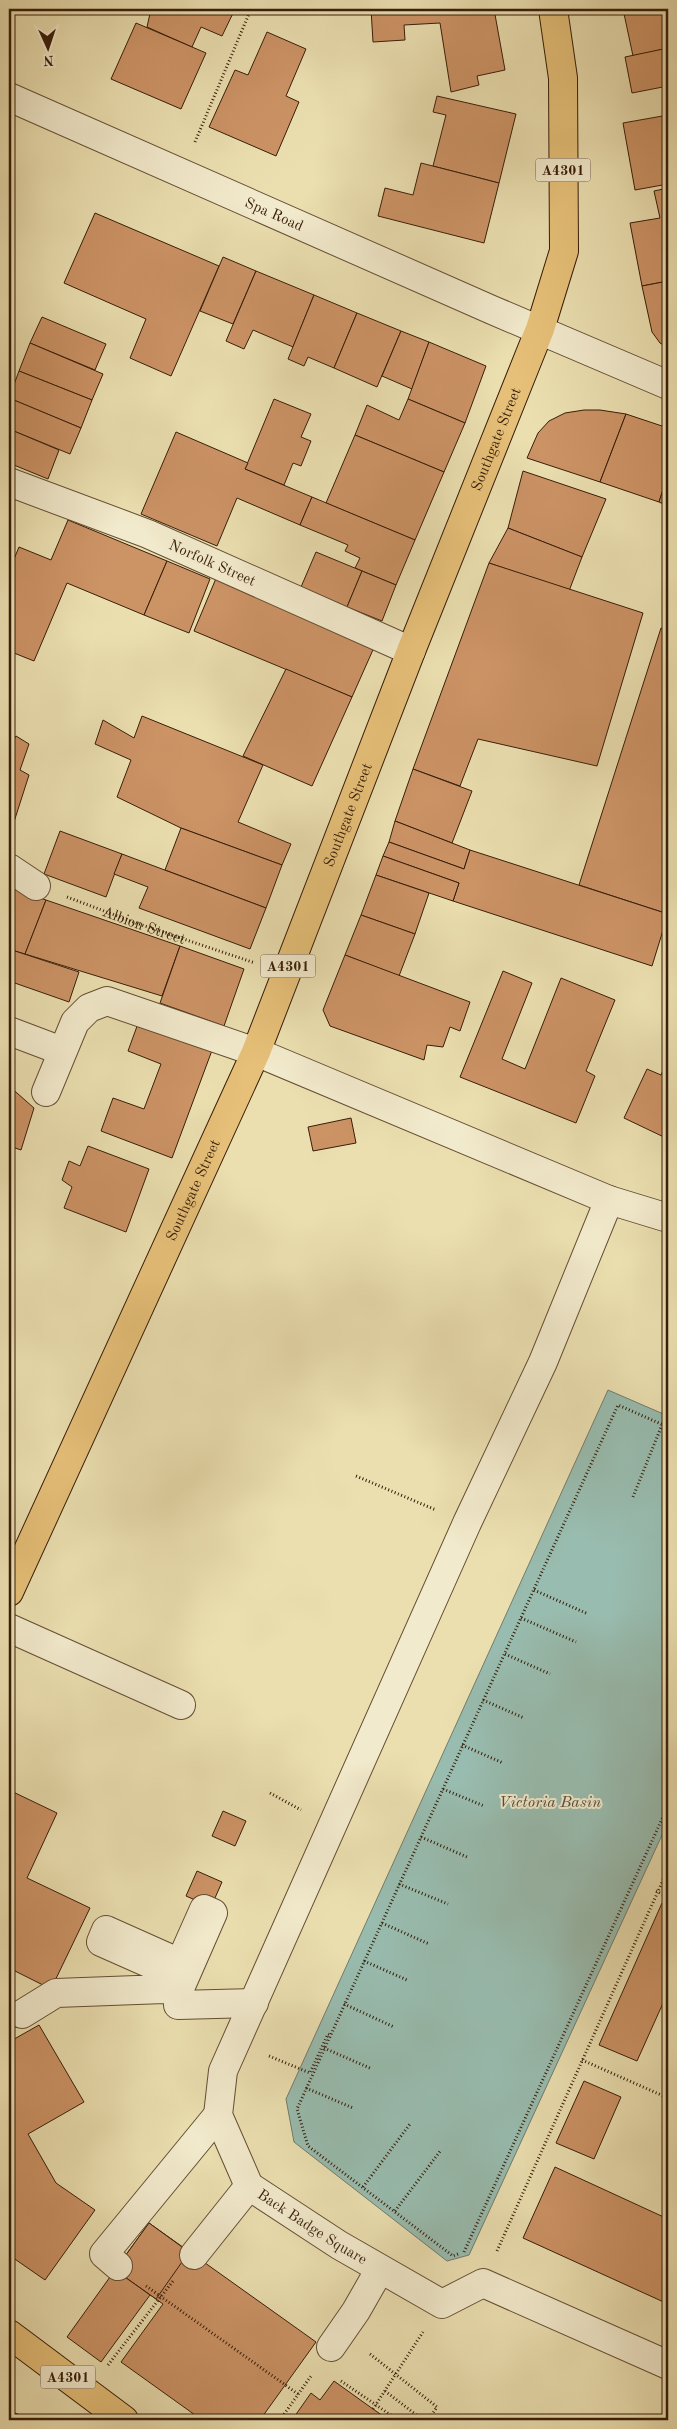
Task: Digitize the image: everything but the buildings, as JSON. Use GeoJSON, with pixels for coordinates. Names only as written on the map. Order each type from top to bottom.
{"type":"FeatureCollection","features":[{"type":"Feature","properties":{"kind":"main road","name":"Southgate Street"},"geometry":{"type":"LineString","coordinates":[[9,1592],[256,1052],[411,651],[540,330],[564,251],[563,78],[552,9]]}},
{"type":"Feature","properties":{"kind":"main road","name":"A4301"},"geometry":{"type":"LineString","coordinates":[[9,2335],[124,2420]]}},
{"type":"Feature","properties":{"kind":"street","name":"Spa Road"},"geometry":{"type":"LineString","coordinates":[[9,97],[668,385]]}},
{"type":"Feature","properties":{"kind":"street","name":"Norfolk Street"},"geometry":{"type":"LineString","coordinates":[[9,482],[148,534],[411,651]]}},
{"type":"Feature","properties":{"kind":"street"},"geometry":{"type":"LineString","coordinates":[[9,868],[36,886]]}},
{"type":"Feature","properties":{"kind":"street"},"geometry":{"type":"LineString","coordinates":[[46,1092],[74,1022],[89,1008],[106,1001],[256,1052],[609,1200],[668,1218]]}},
{"type":"Feature","properties":{"kind":"street"},"geometry":{"type":"LineString","coordinates":[[9,1032],[62,1051]]}},
{"type":"Feature","properties":{"kind":"street"},"geometry":{"type":"LineString","coordinates":[[118,2266],[104,2254],[218,2115],[223,2071],[467,1523],[543,1362],[609,1200]]}},
{"type":"Feature","properties":{"kind":"street"},"geometry":{"type":"LineString","coordinates":[[9,1628],[181,1705]]}},
{"type":"Feature","properties":{"kind":"street"},"geometry":{"type":"LineString","coordinates":[[25,2014],[56,1993],[164,1989],[171,1973],[101,1942],[106,1930],[180,1962],[204,1909],[213,1913],[178,1993],[178,2005],[254,2003]]}},
{"type":"Feature","properties":{"kind":"street","name":"Back Badge Square"},"geometry":{"type":"LineString","coordinates":[[218,2115],[249,2186],[339,2245],[442,2304],[483,2283]]}},
{"type":"Feature","properties":{"kind":"street"},"geometry":{"type":"LineString","coordinates":[[194,2255],[249,2186]]}},
{"type":"Feature","properties":{"kind":"street"},"geometry":{"type":"LineString","coordinates":[[336,2340],[380,2269]]}},
{"type":"Feature","properties":{"kind":"street"},"geometry":{"type":"LineString","coordinates":[[483,2283],[668,2365]]}},
{"type":"Feature","properties":{"kind":"path"},"geometry":{"type":"LineString","coordinates":[[182,172],[251,9]]}},
{"type":"Feature","properties":{"kind":"path","name":"Albion Street"},"geometry":{"type":"LineString","coordinates":[[36,886],[136,923],[286,973]]}},
{"type":"Feature","properties":{"kind":"path"},"geometry":{"type":"LineString","coordinates":[[668,1427],[618,1405],[296,2109],[308,2146],[453,2256],[464,2252],[668,1806]]}},
{"type":"Feature","properties":{"kind":"path"},"geometry":{"type":"LineString","coordinates":[[633,1496],[662,1425]]}},
{"type":"Feature","properties":{"kind":"path"},"geometry":{"type":"LineString","coordinates":[[356,1476],[467,1523]]}},
{"type":"Feature","properties":{"kind":"path"},"geometry":{"type":"LineString","coordinates":[[534,1590],[588,1614]]}},
{"type":"Feature","properties":{"kind":"path"},"geometry":{"type":"LineString","coordinates":[[521,1618],[576,1642]]}},
{"type":"Feature","properties":{"kind":"path"},"geometry":{"type":"LineString","coordinates":[[505,1654],[550,1674]]}},
{"type":"Feature","properties":{"kind":"path"},"geometry":{"type":"LineString","coordinates":[[483,1700],[524,1718]]}},
{"type":"Feature","properties":{"kind":"path"},"geometry":{"type":"LineString","coordinates":[[462,1745],[503,1763]]}},
{"type":"Feature","properties":{"kind":"path"},"geometry":{"type":"LineString","coordinates":[[443,1789],[484,1806]]}},
{"type":"Feature","properties":{"kind":"path"},"geometry":{"type":"LineString","coordinates":[[270,1793],[277,1797]]}},
{"type":"Feature","properties":{"kind":"path"},"geometry":{"type":"LineString","coordinates":[[421,1837],[468,1857]]}},
{"type":"Feature","properties":{"kind":"path"},"geometry":{"type":"LineString","coordinates":[[483,2283],[668,1868]]}},
{"type":"Feature","properties":{"kind":"path"},"geometry":{"type":"LineString","coordinates":[[399,1884],[448,1904]]}},
{"type":"Feature","properties":{"kind":"path"},"geometry":{"type":"LineString","coordinates":[[656,1892],[668,1897]]}},
{"type":"Feature","properties":{"kind":"path"},"geometry":{"type":"LineString","coordinates":[[382,1923],[429,1944]]}},
{"type":"Feature","properties":{"kind":"path"},"geometry":{"type":"LineString","coordinates":[[364,1961],[407,1980]]}},
{"type":"Feature","properties":{"kind":"path"},"geometry":{"type":"LineString","coordinates":[[344,2004],[394,2027]]}},
{"type":"Feature","properties":{"kind":"path"},"geometry":{"type":"LineString","coordinates":[[237,2042],[310,2073],[328,2034],[330,2036]]}},
{"type":"Feature","properties":{"kind":"path"},"geometry":{"type":"LineString","coordinates":[[324,2048],[372,2069]]}},
{"type":"Feature","properties":{"kind":"path"},"geometry":{"type":"LineString","coordinates":[[582,2060],[668,2098]]}},
{"type":"Feature","properties":{"kind":"path"},"geometry":{"type":"LineString","coordinates":[[306,2088],[353,2108]]}},
{"type":"Feature","properties":{"kind":"path"},"geometry":{"type":"LineString","coordinates":[[363,2187],[410,2124]]}},
{"type":"Feature","properties":{"kind":"path"},"geometry":{"type":"LineString","coordinates":[[395,2211],[441,2150]]}},
{"type":"Feature","properties":{"kind":"path"},"geometry":{"type":"LineString","coordinates":[[112,2360],[161,2296],[298,2394]]}},
{"type":"Feature","properties":{"kind":"path"},"geometry":{"type":"LineString","coordinates":[[336,2340],[396,2374],[437,2407],[428,2420]]}},
{"type":"Feature","properties":{"kind":"path"},"geometry":{"type":"LineString","coordinates":[[373,2409],[405,2359]]}},
{"type":"Feature","properties":{"kind":"path"},"geometry":{"type":"LineString","coordinates":[[335,2376],[398,2420]]}},
{"type":"Feature","properties":{"kind":"path"},"geometry":{"type":"LineString","coordinates":[[280,2420],[306,2384]]}},
{"type":"Feature","properties":{"kind":"path"},"geometry":{"type":"LineString","coordinates":[[385,2391],[423,2420]]}},
{"type":"Feature","properties":{"kind":"water","name":"Victoria Basin"},"geometry":{"type":"Polygon","coordinates":[[[608,1390],[668,1416],[668,1822],[469,2255],[447,2261],[294,2142],[286,2099],[608,1390]]]}}]}
